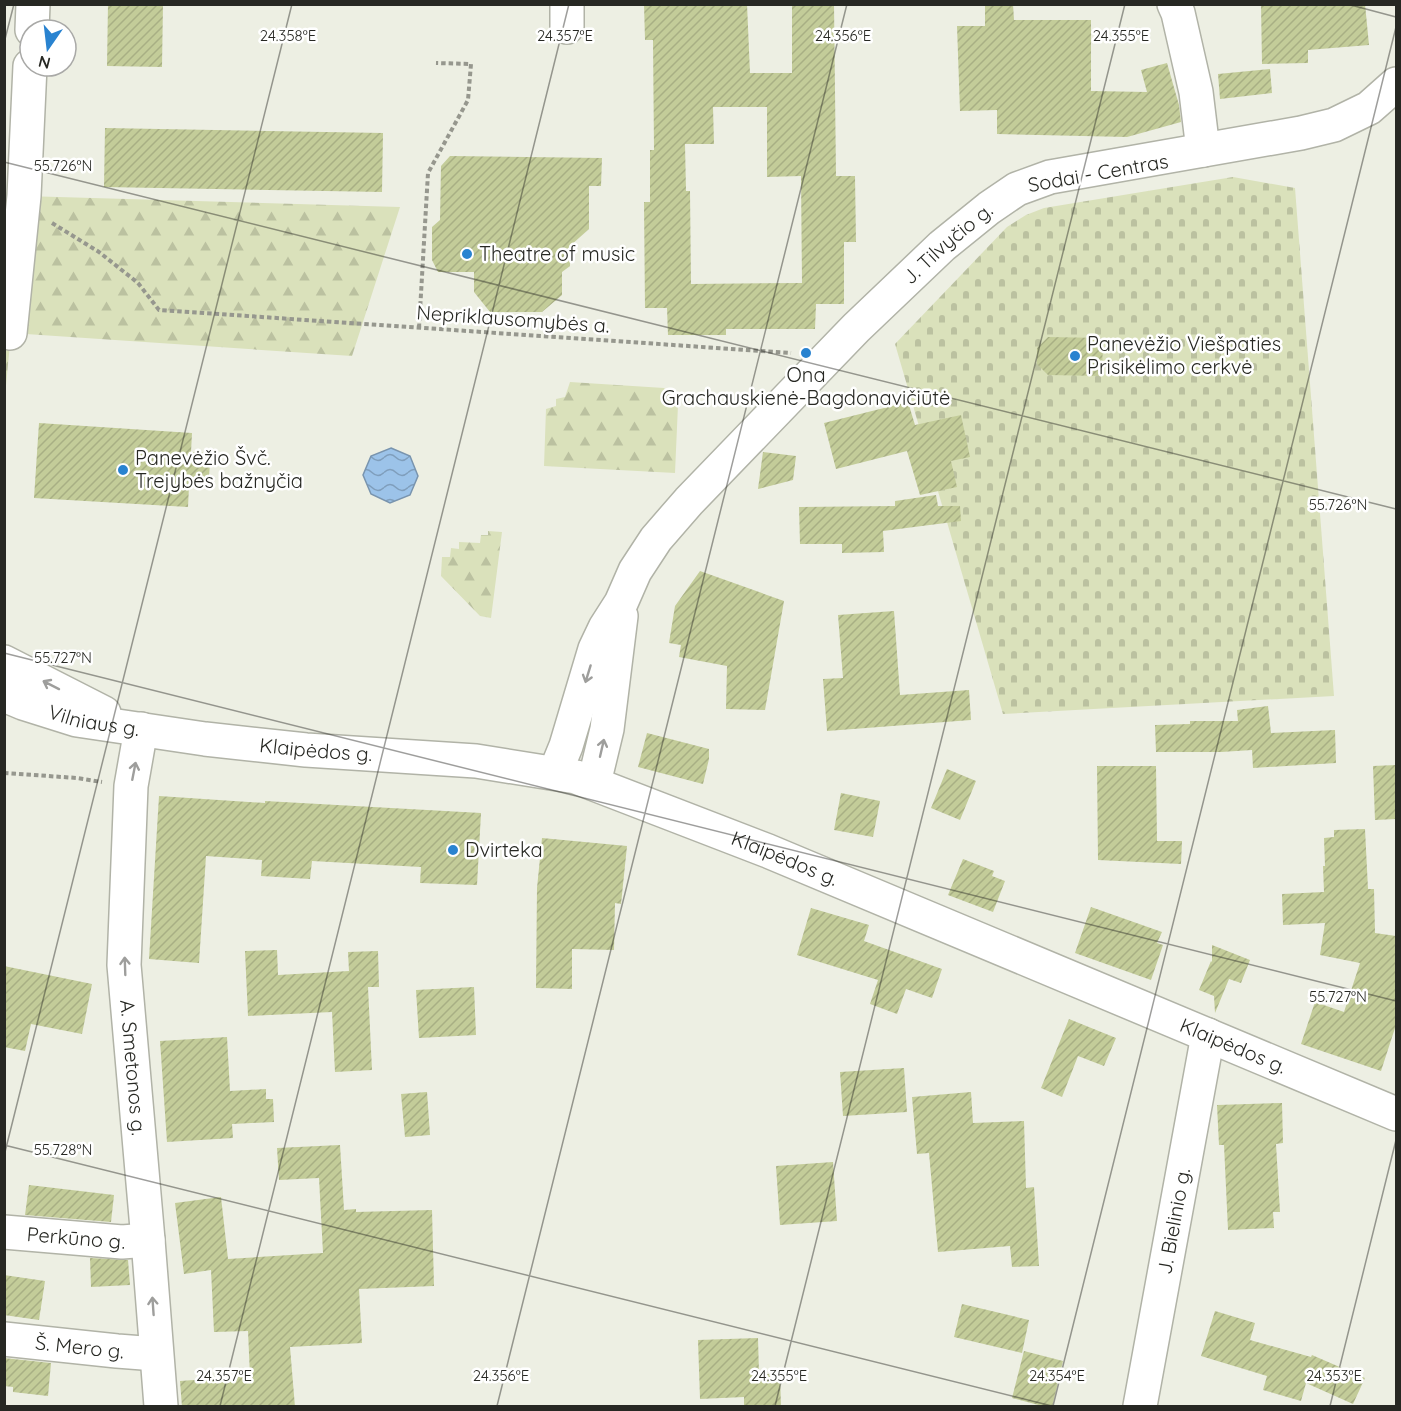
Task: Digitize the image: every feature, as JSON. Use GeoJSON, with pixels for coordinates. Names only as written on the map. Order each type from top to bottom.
{"type":"FeatureCollection","features":[{"type":"Feature","properties":{"kind":"main road"},"geometry":{"type":"LineString","coordinates":[[1174,4],[1196,92],[1203,150]]}},
{"type":"Feature","properties":{"kind":"main road"},"geometry":{"type":"LineString","coordinates":[[10,333],[23,205],[29,78]]}},
{"type":"Feature","properties":{"kind":"main road"},"geometry":{"type":"LineString","coordinates":[[1396,84],[1396,92]]}},
{"type":"Feature","properties":{"kind":"main road","name":"J. Tilvyčio g."},"geometry":{"type":"LineString","coordinates":[[621,603],[636,571],[656,539],[689,501],[855,328],[942,246],[989,208],[1017,189],[1050,177],[1301,133],[1334,125],[1369,108],[1396,84]]}},
{"type":"Feature","properties":{"kind":"main road"},"geometry":{"type":"LineString","coordinates":[[555,773],[566,746],[595,649],[604,628],[621,603]]}},
{"type":"Feature","properties":{"kind":"main road"},"geometry":{"type":"LineString","coordinates":[[594,783],[607,729],[620,634],[621,603]]}},
{"type":"Feature","properties":{"kind":"main road","name":"Vilniaus g."},"geometry":{"type":"LineString","coordinates":[[5,663],[65,692],[90,707],[141,729]]}},
{"type":"Feature","properties":{"kind":"main road","name":"Vilniaus g."},"geometry":{"type":"LineString","coordinates":[[4,695],[77,720],[141,729]]}},
{"type":"Feature","properties":{"kind":"main road","name":"Klaipėdos g."},"geometry":{"type":"LineString","coordinates":[[141,729],[205,739],[306,750],[477,761],[576,777],[768,851],[1396,1114]]}},
{"type":"Feature","properties":{"kind":"main road","name":"A. Smetonos g."},"geometry":{"type":"LineString","coordinates":[[141,729],[131,786],[124,965],[161,1407]]}},
{"type":"Feature","properties":{"kind":"main road","name":"J. Bielinio g."},"geometry":{"type":"LineString","coordinates":[[1140,1407],[1208,1035]]}},
{"type":"Feature","properties":{"kind":"main road","name":"Perkūno g."},"geometry":{"type":"LineString","coordinates":[[4,1232],[122,1242],[148,1240]]}},
{"type":"Feature","properties":{"kind":"main road","name":"Š. Mero g."},"geometry":{"type":"LineString","coordinates":[[4,1339],[117,1352],[156,1354]]}},
{"type":"Feature","properties":{"kind":"path"},"geometry":{"type":"LineString","coordinates":[[419,328],[429,173],[468,100],[471,64],[436,63]]}},
{"type":"Feature","properties":{"kind":"path","name":"Nepriklausomybės a."},"geometry":{"type":"LineString","coordinates":[[23,205],[99,252],[138,283],[159,310],[801,353]]}},
{"type":"Feature","properties":{"kind":"path"},"geometry":{"type":"LineString","coordinates":[[4,773],[76,778],[131,786]]}},
{"type":"Feature","properties":{"kind":"green space"},"geometry":{"type":"Polygon","coordinates":[[[1233,177],[1295,188],[1334,696],[1003,714],[895,344],[1007,227],[1026,215],[1044,208],[1233,177]]]}},
{"type":"Feature","properties":{"kind":"green space"},"geometry":{"type":"Polygon","coordinates":[[[5,192],[24,196],[400,207],[352,356],[11,333],[5,396],[5,192]]]}},
{"type":"Feature","properties":{"kind":"green space"},"geometry":{"type":"Polygon","coordinates":[[[570,382],[664,388],[678,405],[675,473],[544,466],[546,409],[556,406],[556,399],[565,397],[570,382]]]}},
{"type":"Feature","properties":{"kind":"green space"},"geometry":{"type":"Polygon","coordinates":[[[488,531],[502,532],[491,618],[480,616],[441,576],[442,557],[450,557],[451,548],[459,549],[459,542],[480,543],[481,535],[488,535],[488,531]]]}},
{"type":"Feature","properties":{"kind":"water"},"geometry":{"type":"Polygon","coordinates":[[[391,448],[410,456],[418,476],[410,495],[390,503],[371,494],[363,475],[371,456],[391,448]]]}},
{"type":"Feature","properties":{"kind":"building"},"geometry":{"type":"Polygon","coordinates":[[[108,4],[163,4],[162,67],[107,66],[108,4]]]}},
{"type":"Feature","properties":{"kind":"building"},"geometry":{"type":"Polygon","coordinates":[[[644,4],[747,4],[750,73],[792,73],[792,4],[834,4],[836,176],[855,176],[856,242],[844,242],[844,304],[816,304],[815,329],[726,329],[726,335],[668,335],[667,308],[645,308],[644,202],[650,202],[650,150],[654,150],[653,40],[645,40],[644,4]],[[713,107],[714,144],[685,144],[686,191],[690,191],[691,284],[802,283],[801,176],[767,177],[767,107],[713,107]]]}},
{"type":"Feature","properties":{"kind":"building"},"geometry":{"type":"Polygon","coordinates":[[[985,4],[1013,4],[1014,20],[1091,20],[1091,91],[1147,92],[1141,70],[1167,63],[1179,105],[1181,122],[1127,137],[997,134],[997,110],[960,111],[957,26],[985,26],[985,4]]]}},
{"type":"Feature","properties":{"kind":"building"},"geometry":{"type":"Polygon","coordinates":[[[1261,4],[1365,4],[1369,45],[1308,50],[1308,63],[1262,64],[1261,4]]]}},
{"type":"Feature","properties":{"kind":"building"},"geometry":{"type":"Polygon","coordinates":[[[1270,69],[1272,93],[1220,99],[1218,74],[1270,69]]]}},
{"type":"Feature","properties":{"kind":"building"},"geometry":{"type":"Polygon","coordinates":[[[105,128],[383,133],[382,192],[104,187],[105,128]]]}},
{"type":"Feature","properties":{"kind":"building"},"geometry":{"type":"Polygon","coordinates":[[[450,156],[602,158],[601,186],[589,186],[589,229],[570,246],[570,266],[562,272],[562,295],[542,312],[490,312],[474,292],[474,272],[438,272],[432,260],[432,227],[440,220],[441,166],[450,156]]]}},
{"type":"Feature","properties":{"kind":"building","name":"Panevėžio Viešpaties Prisikėlimo cerkvė"},"geometry":{"type":"Polygon","coordinates":[[[1048,337],[1103,338],[1102,376],[1048,375],[1037,364],[1037,348],[1048,337]]]}},
{"type":"Feature","properties":{"kind":"building"},"geometry":{"type":"Polygon","coordinates":[[[908,402],[915,425],[961,415],[970,457],[951,461],[957,487],[920,495],[907,451],[836,469],[824,423],[908,402]]]}},
{"type":"Feature","properties":{"kind":"building","name":"Panevėžio Švč. Trejybės bažnyčia"},"geometry":{"type":"Polygon","coordinates":[[[39,423],[192,433],[191,452],[211,453],[208,487],[189,486],[188,507],[34,498],[39,423]]]}},
{"type":"Feature","properties":{"kind":"building"},"geometry":{"type":"Polygon","coordinates":[[[763,452],[796,456],[793,480],[758,489],[763,452]]]}},
{"type":"Feature","properties":{"kind":"building"},"geometry":{"type":"Polygon","coordinates":[[[936,495],[938,506],[960,506],[961,521],[883,531],[884,552],[842,553],[842,544],[800,544],[799,507],[895,506],[895,501],[936,495]]]}},
{"type":"Feature","properties":{"kind":"building"},"geometry":{"type":"Polygon","coordinates":[[[700,571],[784,601],[765,710],[726,709],[727,666],[679,657],[681,645],[669,643],[675,606],[700,571]]]}},
{"type":"Feature","properties":{"kind":"building"},"geometry":{"type":"Polygon","coordinates":[[[894,611],[900,695],[969,690],[971,720],[827,731],[823,679],[843,678],[838,615],[894,611]]]}},
{"type":"Feature","properties":{"kind":"building"},"geometry":{"type":"Polygon","coordinates":[[[1268,706],[1271,733],[1335,730],[1336,763],[1253,768],[1252,750],[1156,752],[1155,725],[1190,724],[1190,721],[1238,721],[1237,710],[1268,706]]]}},
{"type":"Feature","properties":{"kind":"building"},"geometry":{"type":"Polygon","coordinates":[[[647,733],[709,749],[703,784],[638,767],[647,733]]]}},
{"type":"Feature","properties":{"kind":"building"},"geometry":{"type":"Polygon","coordinates":[[[1396,765],[1396,819],[1375,820],[1373,766],[1396,765]]]}},
{"type":"Feature","properties":{"kind":"building"},"geometry":{"type":"Polygon","coordinates":[[[1097,766],[1156,766],[1157,841],[1182,841],[1181,864],[1098,860],[1097,766]]]}},
{"type":"Feature","properties":{"kind":"building"},"geometry":{"type":"Polygon","coordinates":[[[947,769],[976,781],[960,820],[931,808],[947,769]]]}},
{"type":"Feature","properties":{"kind":"building"},"geometry":{"type":"Polygon","coordinates":[[[841,793],[880,801],[873,837],[834,830],[841,793]]]}},
{"type":"Feature","properties":{"kind":"building"},"geometry":{"type":"Polygon","coordinates":[[[159,796],[481,813],[477,885],[420,883],[421,867],[312,861],[310,879],[261,876],[262,860],[206,856],[199,963],[149,959],[159,796]]]}},
{"type":"Feature","properties":{"kind":"building"},"geometry":{"type":"Polygon","coordinates":[[[1365,829],[1368,889],[1374,889],[1375,933],[1396,936],[1396,1025],[1381,1071],[1301,1044],[1315,1002],[1344,1012],[1360,963],[1320,955],[1325,923],[1283,925],[1282,894],[1324,892],[1324,838],[1334,837],[1334,830],[1365,829]]]}},
{"type":"Feature","properties":{"kind":"building"},"geometry":{"type":"Polygon","coordinates":[[[542,838],[627,846],[621,904],[615,903],[614,950],[572,949],[572,989],[536,988],[537,888],[542,838]]]}},
{"type":"Feature","properties":{"kind":"building"},"geometry":{"type":"Polygon","coordinates":[[[963,859],[994,871],[992,876],[1005,881],[993,912],[948,895],[963,859]]]}},
{"type":"Feature","properties":{"kind":"building"},"geometry":{"type":"Polygon","coordinates":[[[1091,907],[1162,932],[1157,943],[1163,945],[1151,980],[1075,953],[1091,907]]]}},
{"type":"Feature","properties":{"kind":"building"},"geometry":{"type":"Polygon","coordinates":[[[811,908],[869,925],[864,941],[942,969],[932,998],[906,989],[897,1014],[870,1004],[878,980],[797,955],[811,908]]]}},
{"type":"Feature","properties":{"kind":"building"},"geometry":{"type":"Polygon","coordinates":[[[1212,945],[1250,960],[1241,983],[1229,979],[1215,1013],[1214,996],[1199,990],[1212,962],[1212,945]]]}},
{"type":"Feature","properties":{"kind":"building"},"geometry":{"type":"Polygon","coordinates":[[[277,950],[278,975],[349,971],[348,952],[378,951],[379,987],[368,987],[372,1070],[335,1072],[332,1012],[248,1016],[245,951],[277,950]]]}},
{"type":"Feature","properties":{"kind":"building"},"geometry":{"type":"Polygon","coordinates":[[[4,966],[92,984],[82,1034],[31,1024],[25,1051],[4,1047],[4,966]]]}},
{"type":"Feature","properties":{"kind":"building"},"geometry":{"type":"Polygon","coordinates":[[[474,987],[476,1035],[419,1038],[416,990],[474,987]]]}},
{"type":"Feature","properties":{"kind":"building"},"geometry":{"type":"Polygon","coordinates":[[[1069,1019],[1116,1038],[1104,1066],[1078,1056],[1062,1097],[1041,1088],[1069,1019]]]}},
{"type":"Feature","properties":{"kind":"building"},"geometry":{"type":"Polygon","coordinates":[[[227,1037],[230,1091],[266,1089],[266,1099],[273,1099],[274,1122],[232,1124],[233,1138],[167,1142],[160,1041],[227,1037]]]}},
{"type":"Feature","properties":{"kind":"building"},"geometry":{"type":"Polygon","coordinates":[[[904,1068],[907,1112],[843,1116],[840,1072],[904,1068]]]}},
{"type":"Feature","properties":{"kind":"building"},"geometry":{"type":"Polygon","coordinates":[[[427,1092],[430,1135],[405,1137],[401,1094],[427,1092]]]}},
{"type":"Feature","properties":{"kind":"building"},"geometry":{"type":"Polygon","coordinates":[[[971,1092],[973,1123],[1024,1121],[1026,1188],[1034,1187],[1039,1266],[1012,1267],[1010,1246],[938,1252],[929,1153],[917,1154],[912,1097],[971,1092]]]}},
{"type":"Feature","properties":{"kind":"building"},"geometry":{"type":"Polygon","coordinates":[[[1282,1103],[1283,1143],[1276,1144],[1280,1212],[1273,1212],[1274,1228],[1228,1230],[1224,1145],[1219,1145],[1217,1105],[1282,1103]]]}},
{"type":"Feature","properties":{"kind":"building"},"geometry":{"type":"Polygon","coordinates":[[[340,1145],[344,1210],[356,1209],[356,1212],[432,1210],[434,1286],[359,1289],[362,1343],[290,1347],[295,1407],[182,1407],[180,1381],[250,1376],[248,1331],[214,1332],[211,1270],[184,1274],[175,1203],[221,1197],[228,1259],[323,1253],[319,1178],[279,1180],[277,1148],[340,1145]]]}},
{"type":"Feature","properties":{"kind":"building"},"geometry":{"type":"Polygon","coordinates":[[[833,1162],[837,1221],[780,1225],[776,1166],[833,1162]]]}},
{"type":"Feature","properties":{"kind":"building"},"geometry":{"type":"Polygon","coordinates":[[[29,1185],[114,1195],[111,1222],[25,1215],[29,1185]]]}},
{"type":"Feature","properties":{"kind":"building"},"geometry":{"type":"Polygon","coordinates":[[[90,1258],[128,1260],[130,1285],[91,1287],[90,1258]]]}},
{"type":"Feature","properties":{"kind":"building"},"geometry":{"type":"Polygon","coordinates":[[[4,1275],[45,1281],[39,1320],[4,1315],[4,1275]]]}},
{"type":"Feature","properties":{"kind":"building"},"geometry":{"type":"Polygon","coordinates":[[[962,1304],[1029,1320],[1022,1353],[954,1337],[962,1304]]]}},
{"type":"Feature","properties":{"kind":"building"},"geometry":{"type":"Polygon","coordinates":[[[1215,1311],[1255,1323],[1250,1340],[1311,1357],[1312,1355],[1365,1378],[1353,1404],[1306,1383],[1301,1401],[1263,1390],[1267,1376],[1201,1356],[1215,1311]]]}},
{"type":"Feature","properties":{"kind":"building"},"geometry":{"type":"Polygon","coordinates":[[[758,1338],[759,1374],[780,1374],[781,1407],[744,1407],[744,1397],[700,1399],[698,1340],[758,1338]]]}},
{"type":"Feature","properties":{"kind":"building"},"geometry":{"type":"Polygon","coordinates":[[[1024,1351],[1063,1361],[1052,1407],[1012,1398],[1024,1351]]]}},
{"type":"Feature","properties":{"kind":"building"},"geometry":{"type":"Polygon","coordinates":[[[4,1358],[51,1363],[48,1396],[13,1392],[13,1387],[4,1386],[4,1358]]]}},
{"type":"Feature","properties":{"kind":"place","name":"Theatre of music"},"geometry":{"type":"Point","coordinates":[467,254]}},
{"type":"Feature","properties":{"kind":"place","name":"Ona Grachauskienė-Bagdonavičiūtė"},"geometry":{"type":"Point","coordinates":[806,353]}},
{"type":"Feature","properties":{"kind":"place","name":"Panevėžio Viešpaties Prisikėlimo cerkvė"},"geometry":{"type":"Point","coordinates":[1075,356]}},
{"type":"Feature","properties":{"kind":"place","name":"Panevėžio Švč. Trejybės bažnyčia"},"geometry":{"type":"Point","coordinates":[123,470]}},
{"type":"Feature","properties":{"kind":"place","name":"Dvirteka"},"geometry":{"type":"Point","coordinates":[453,850]}}]}
